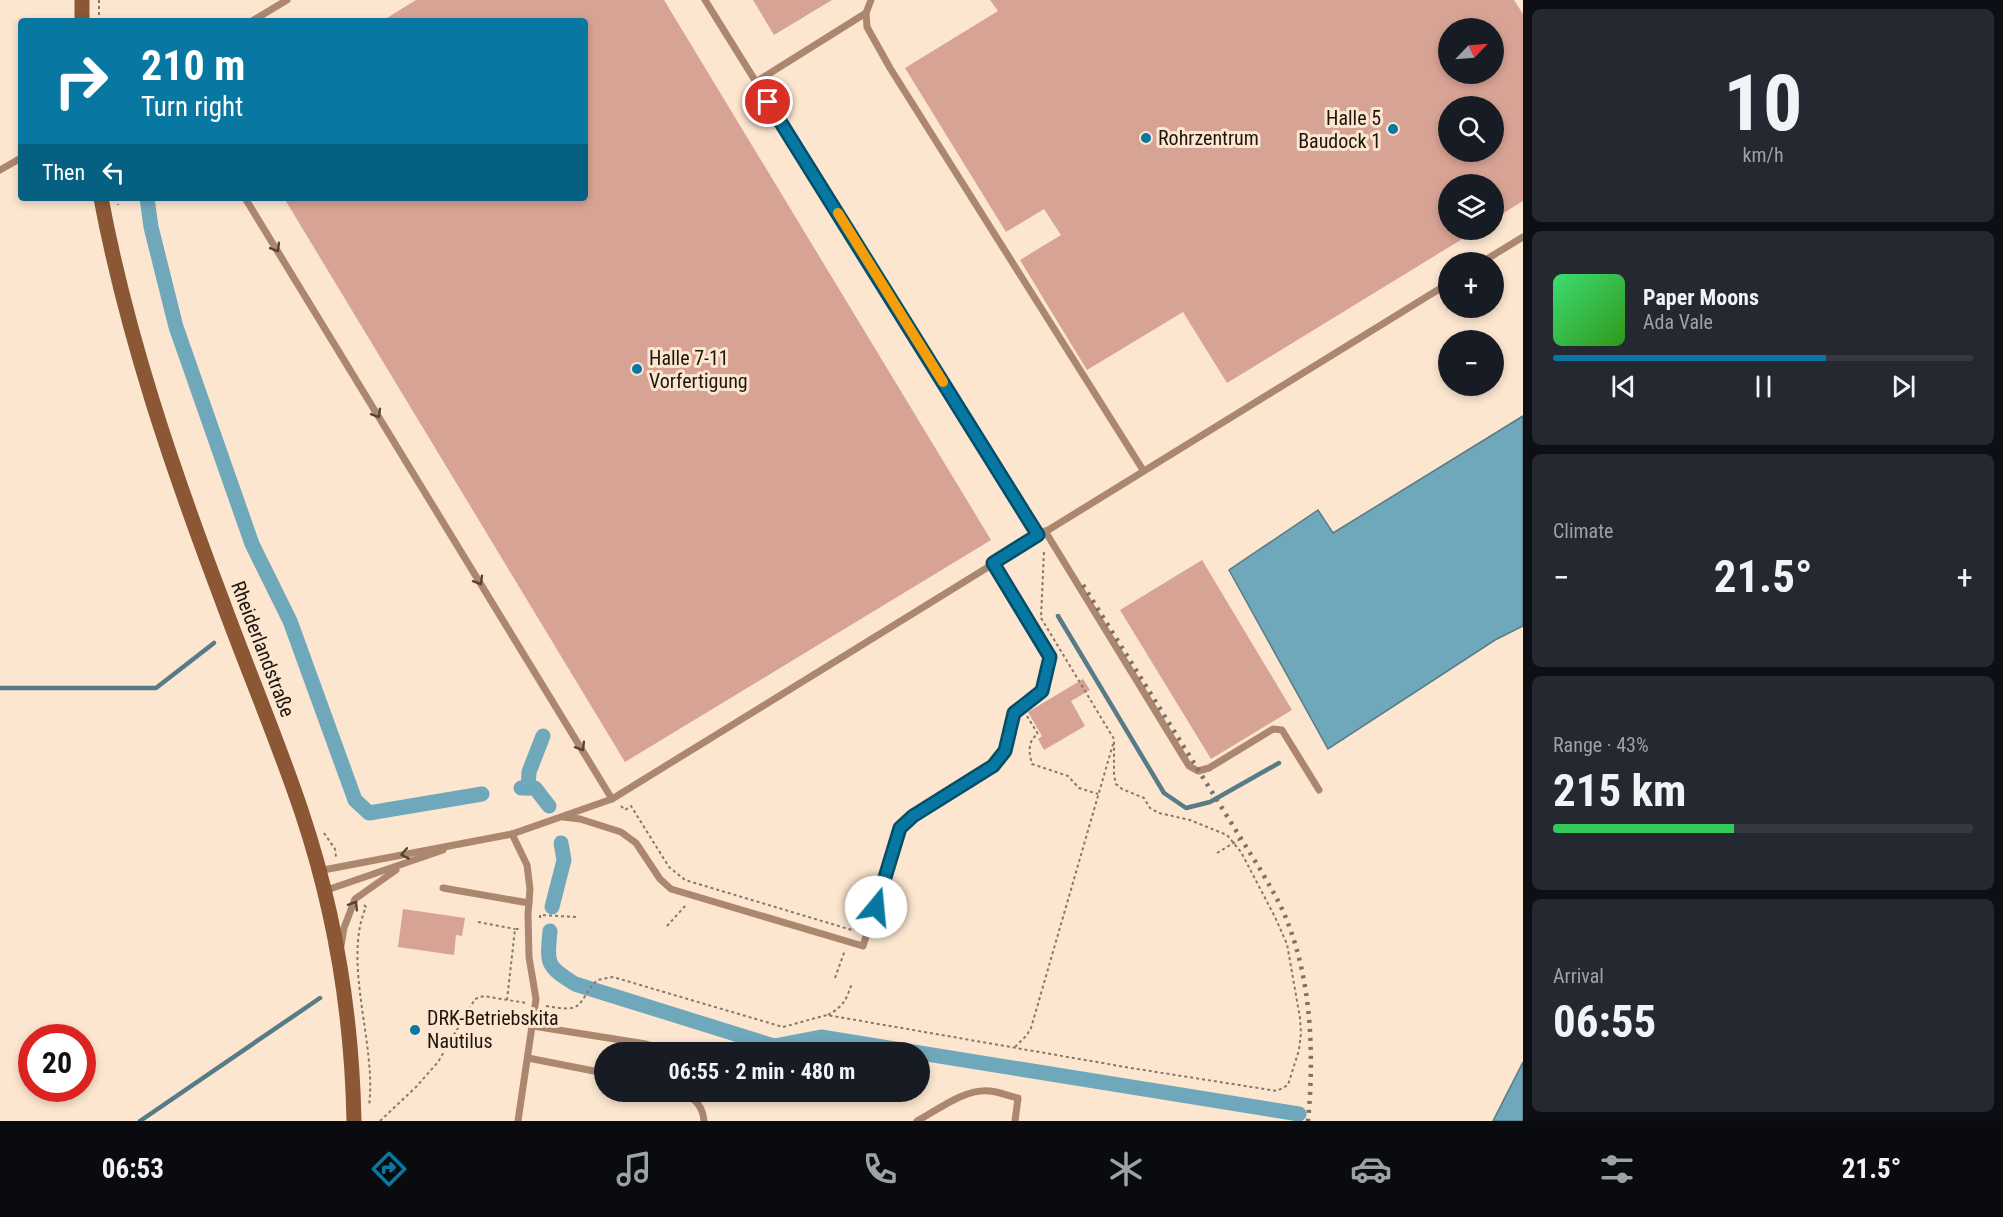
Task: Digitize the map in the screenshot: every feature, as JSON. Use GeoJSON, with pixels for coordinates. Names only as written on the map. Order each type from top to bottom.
{"type":"FeatureCollection","features":[{"type":"Feature","properties":{"kind":"main road"},"geometry":{"type":"LineString","coordinates":[[82,0],[82,18]]}},
{"type":"Feature","properties":{"kind":"main road","name":"Rheiderlandstraße"},"geometry":{"type":"LineString","coordinates":[[102,201],[113,260],[133,339],[161,431],[302,814],[324,891],[339,961],[353,1066],[354,1121]]}},
{"type":"Feature","properties":{"kind":"lane"},"geometry":{"type":"LineString","coordinates":[[257,18],[287,0]]}},
{"type":"Feature","properties":{"kind":"lane"},"geometry":{"type":"LineString","coordinates":[[705,0],[1189,766],[1198,771],[1209,768],[1273,729],[1282,730],[1319,790]]}},
{"type":"Feature","properties":{"kind":"lane"},"geometry":{"type":"LineString","coordinates":[[871,0],[866,13],[867,27],[890,68],[1143,470]]}},
{"type":"Feature","properties":{"kind":"lane"},"geometry":{"type":"LineString","coordinates":[[756,82],[866,13]]}},
{"type":"Feature","properties":{"kind":"lane"},"geometry":{"type":"LineString","coordinates":[[0,170],[18,160]]}},
{"type":"Feature","properties":{"kind":"lane"},"geometry":{"type":"LineString","coordinates":[[247,201],[612,799]]}},
{"type":"Feature","properties":{"kind":"lane"},"geometry":{"type":"LineString","coordinates":[[1498,252],[1523,237]]}},
{"type":"Feature","properties":{"kind":"lane"},"geometry":{"type":"LineString","coordinates":[[318,871],[512,834],[612,799],[1438,290]]}},
{"type":"Feature","properties":{"kind":"lane"},"geometry":{"type":"LineString","coordinates":[[560,817],[580,819],[621,832],[636,843],[660,879],[671,889],[863,946],[900,828],[913,816],[993,766],[1005,751],[1014,713],[1042,691],[1050,657],[993,563]]}},
{"type":"Feature","properties":{"kind":"lane"},"geometry":{"type":"LineString","coordinates":[[512,834],[527,865],[530,889],[529,957],[536,999],[518,1121]]}},
{"type":"Feature","properties":{"kind":"lane"},"geometry":{"type":"LineString","coordinates":[[324,891],[462,843]]}},
{"type":"Feature","properties":{"kind":"lane"},"geometry":{"type":"LineString","coordinates":[[339,961],[344,928],[355,899],[403,865]]}},
{"type":"Feature","properties":{"kind":"lane"},"geometry":{"type":"LineString","coordinates":[[443,888],[529,903]]}},
{"type":"Feature","properties":{"kind":"lane"},"geometry":{"type":"LineString","coordinates":[[533,1026],[633,1042]]}},
{"type":"Feature","properties":{"kind":"lane"},"geometry":{"type":"LineString","coordinates":[[528,1058],[594,1071]]}},
{"type":"Feature","properties":{"kind":"lane"},"geometry":{"type":"LineString","coordinates":[[917,1121],[972,1093],[990,1091],[1018,1098],[1015,1121]]}},
{"type":"Feature","properties":{"kind":"lane"},"geometry":{"type":"LineString","coordinates":[[698,1102],[704,1121]]}},
{"type":"Feature","properties":{"kind":"path"},"geometry":{"type":"LineString","coordinates":[[99,0],[99,18]]}},
{"type":"Feature","properties":{"kind":"path"},"geometry":{"type":"LineString","coordinates":[[118,201],[119,212]]}},
{"type":"Feature","properties":{"kind":"path"},"geometry":{"type":"LineString","coordinates":[[827,1015],[1277,1091],[1288,1085],[1299,1050],[1301,1033],[1287,944],[1275,917],[1241,852],[1227,836],[1190,820],[1159,813],[1150,808],[1144,798],[1116,784],[1114,739],[1041,618],[1042,533]]}},
{"type":"Feature","properties":{"kind":"path"},"geometry":{"type":"LineString","coordinates":[[1022,707],[1038,734],[1033,736],[1028,750],[1032,764],[1068,776],[1079,788],[1098,794]]}},
{"type":"Feature","properties":{"kind":"path"},"geometry":{"type":"LineString","coordinates":[[1015,1047],[1031,1028],[1114,739]]}},
{"type":"Feature","properties":{"kind":"path"},"geometry":{"type":"LineString","coordinates":[[612,799],[625,810],[632,806],[669,867],[685,880],[852,930]]}},
{"type":"Feature","properties":{"kind":"path"},"geometry":{"type":"LineString","coordinates":[[322,830],[335,849],[337,866]]}},
{"type":"Feature","properties":{"kind":"path"},"geometry":{"type":"LineString","coordinates":[[1217,853],[1240,839]]}},
{"type":"Feature","properties":{"kind":"path"},"geometry":{"type":"LineString","coordinates":[[835,978],[873,874]]}},
{"type":"Feature","properties":{"kind":"path"},"geometry":{"type":"LineString","coordinates":[[667,926],[689,901],[691,895]]}},
{"type":"Feature","properties":{"kind":"path"},"geometry":{"type":"LineString","coordinates":[[355,899],[366,907],[359,923],[357,961],[370,1073],[369,1111]]}},
{"type":"Feature","properties":{"kind":"path"},"geometry":{"type":"LineString","coordinates":[[540,915],[576,917]]}},
{"type":"Feature","properties":{"kind":"path"},"geometry":{"type":"LineString","coordinates":[[478,922],[515,929]]}},
{"type":"Feature","properties":{"kind":"path"},"geometry":{"type":"LineString","coordinates":[[380,1121],[416,1087],[438,1062],[475,999],[483,996],[571,1009],[577,1007],[597,980],[606,977],[622,978],[783,1027],[827,1015],[838,1009],[845,1002],[852,983]]}},
{"type":"Feature","properties":{"kind":"water"},"geometry":{"type":"Polygon","coordinates":[[[1523,416],[1523,626],[1495,640],[1328,749],[1229,570],[1318,510],[1333,533],[1523,416]]]}},
{"type":"Feature","properties":{"kind":"water"},"geometry":{"type":"Polygon","coordinates":[[[1523,1062],[1523,1121],[1493,1121],[1523,1062]]]}},
{"type":"Feature","properties":{"kind":"building","name":"Halle 7-11 Vorfertigung"},"geometry":{"type":"Polygon","coordinates":[[[416,0],[664,0],[991,540],[625,762],[286,201],[588,201],[588,18],[387,18],[416,0]]]}},
{"type":"Feature","properties":{"kind":"building"},"geometry":{"type":"Polygon","coordinates":[[[753,0],[832,0],[774,35],[753,0]]]}},
{"type":"Feature","properties":{"kind":"building","name":"Rohrzentrum"},"geometry":{"type":"Polygon","coordinates":[[[990,0],[1514,0],[1523,14],[1523,201],[1504,213],[1504,174],[1438,174],[1438,240],[1461,240],[1227,383],[1183,312],[1087,370],[1020,260],[1061,235],[1044,209],[1006,232],[905,68],[998,11],[990,0]]]}},
{"type":"Feature","properties":{"kind":"building"},"geometry":{"type":"Polygon","coordinates":[[[1202,560],[1292,710],[1211,759],[1120,610],[1202,560]]]}},
{"type":"Feature","properties":{"kind":"building"},"geometry":{"type":"Polygon","coordinates":[[[1083,679],[1090,690],[1071,701],[1085,726],[1044,750],[1038,739],[1042,736],[1028,712],[1083,679]]]}},
{"type":"Feature","properties":{"kind":"building"},"geometry":{"type":"Polygon","coordinates":[[[403,909],[465,918],[462,936],[456,935],[454,955],[398,947],[403,909]]]}},
{"type":"Feature","properties":{"kind":"waterway"},"geometry":{"type":"LineString","coordinates":[[147,201],[151,227],[176,327],[252,544],[290,621],[355,800],[369,813],[482,794]]}},
{"type":"Feature","properties":{"kind":"waterway"},"geometry":{"type":"LineString","coordinates":[[1058,616],[1164,793],[1186,808],[1210,802],[1279,763]]}},
{"type":"Feature","properties":{"kind":"waterway"},"geometry":{"type":"LineString","coordinates":[[0,688],[156,688],[214,643]]}},
{"type":"Feature","properties":{"kind":"waterway"},"geometry":{"type":"LineString","coordinates":[[528,788],[529,772],[543,736]]}},
{"type":"Feature","properties":{"kind":"waterway"},"geometry":{"type":"LineString","coordinates":[[521,788],[535,788],[549,806]]}},
{"type":"Feature","properties":{"kind":"waterway"},"geometry":{"type":"LineString","coordinates":[[552,907],[564,860],[561,843]]}},
{"type":"Feature","properties":{"kind":"waterway"},"geometry":{"type":"LineString","coordinates":[[550,931],[549,958],[551,963],[558,973],[575,984],[774,1046],[821,1037],[1299,1114]]}},
{"type":"Feature","properties":{"kind":"waterway"},"geometry":{"type":"LineString","coordinates":[[140,1121],[320,998]]}},
{"type":"Feature","properties":{"kind":"railway"},"geometry":{"type":"LineString","coordinates":[[1083,585],[1260,869],[1286,919],[1297,949],[1307,998],[1311,1047],[1308,1121]]}},
{"type":"Feature","properties":{"kind":"slow traffic"},"geometry":{"type":"LineString","coordinates":[[838,213],[943,382]]}},
{"type":"Feature","properties":{"kind":"place","name":"Halle 5 Baudock 1"},"geometry":{"type":"Point","coordinates":[1393,129]}},
{"type":"Feature","properties":{"kind":"place","name":"Rohrzentrum"},"geometry":{"type":"Point","coordinates":[1146,138]}},
{"type":"Feature","properties":{"kind":"place","name":"Halle 7-11 Vorfertigung"},"geometry":{"type":"Point","coordinates":[637,369]}},
{"type":"Feature","properties":{"kind":"place","name":"DRK-Betriebskita Nautilus"},"geometry":{"type":"Point","coordinates":[415,1030]}},
{"type":"Feature","properties":{"kind":"route"},"geometry":{"type":"LineString","coordinates":[[768,102],[1038,535],[993,563],[1050,657],[1042,691],[1014,713],[1005,751],[993,766],[913,816],[900,828],[876,907]]}}]}
